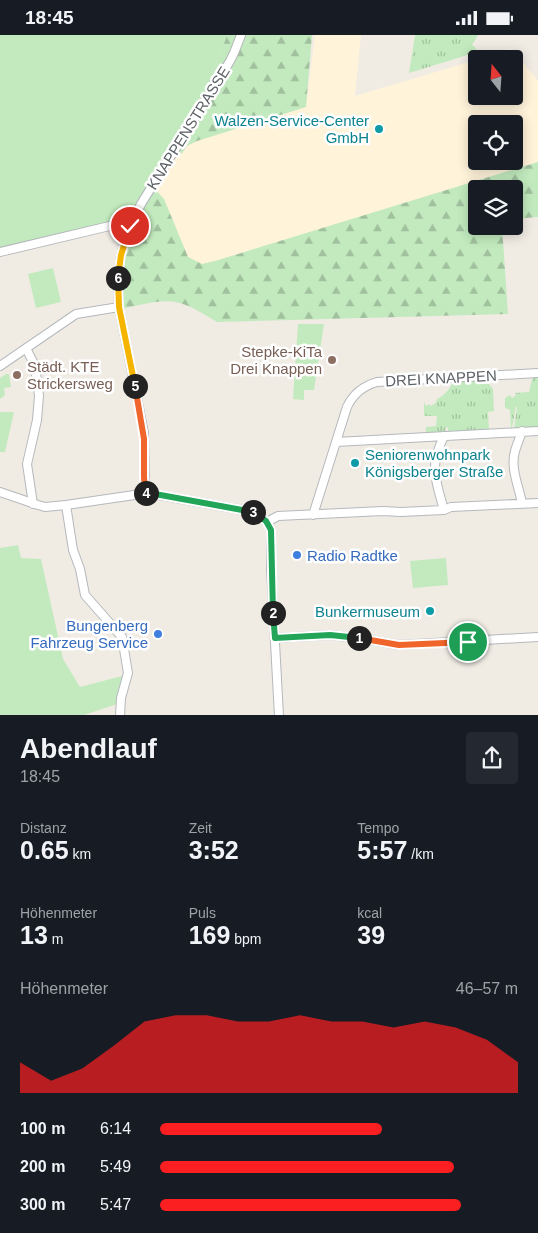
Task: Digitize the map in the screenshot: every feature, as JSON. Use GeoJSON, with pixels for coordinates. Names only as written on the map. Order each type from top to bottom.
{"type":"FeatureCollection","features":[{"type":"Feature","properties":{"kind":"street","name":"KNAPPENSTRASSE"},"geometry":{"type":"LineString","coordinates":[[145,493],[144,433],[119,307],[118,285],[124,241],[149,189],[230,61],[240,35]]}},
{"type":"Feature","properties":{"kind":"street"},"geometry":{"type":"LineString","coordinates":[[0,252],[118,224],[130,226]]}},
{"type":"Feature","properties":{"kind":"street"},"geometry":{"type":"LineString","coordinates":[[0,366],[76,314],[119,307]]}},
{"type":"Feature","properties":{"kind":"street"},"geometry":{"type":"LineString","coordinates":[[26,348],[34,367],[38,396],[38,416],[27,464],[33,503]]}},
{"type":"Feature","properties":{"kind":"street","name":"DREI KNAPPEN"},"geometry":{"type":"LineString","coordinates":[[313,515],[349,402],[359,390],[377,382],[538,373]]}},
{"type":"Feature","properties":{"kind":"street"},"geometry":{"type":"LineString","coordinates":[[522,431],[515,451],[514,461],[515,475],[522,503]]}},
{"type":"Feature","properties":{"kind":"street"},"geometry":{"type":"LineString","coordinates":[[336,442],[538,431]]}},
{"type":"Feature","properties":{"kind":"street"},"geometry":{"type":"LineString","coordinates":[[444,436],[434,462],[436,479],[444,510]]}},
{"type":"Feature","properties":{"kind":"street"},"geometry":{"type":"LineString","coordinates":[[0,493],[46,507],[145,493],[155,494],[253,512],[266,521],[271,530],[279,715]]}},
{"type":"Feature","properties":{"kind":"street"},"geometry":{"type":"LineString","coordinates":[[266,521],[278,516],[444,510],[451,507],[538,503]]}},
{"type":"Feature","properties":{"kind":"street"},"geometry":{"type":"LineString","coordinates":[[66,505],[73,550],[80,569],[85,595],[122,637],[128,673],[121,698],[120,715]]}},
{"type":"Feature","properties":{"kind":"street"},"geometry":{"type":"LineString","coordinates":[[275,638],[330,635],[369,639],[399,645],[538,637]]}},
{"type":"Feature","properties":{"kind":"shaded area"},"geometry":{"type":"Polygon","coordinates":[[[315,35],[361,35],[355,96],[468,62],[468,105],[523,105],[523,63],[538,81],[538,162],[523,167],[523,115],[468,115],[468,170],[512,170],[479,180],[468,180],[468,183],[202,264],[188,257],[164,199],[152,186],[168,159],[182,153],[187,146],[197,141],[306,107],[315,35]]]}},
{"type":"Feature","properties":{"kind":"green space"},"geometry":{"type":"Polygon","coordinates":[[[0,35],[227,35],[211,77],[130,225],[0,251],[0,35]]]}},
{"type":"Feature","properties":{"kind":"green space"},"geometry":{"type":"Polygon","coordinates":[[[227,35],[312,35],[306,107],[197,141],[187,146],[182,153],[168,159],[211,77],[227,35]]]}},
{"type":"Feature","properties":{"kind":"green space"},"geometry":{"type":"Polygon","coordinates":[[[415,35],[478,35],[472,45],[476,48],[475,50],[468,50],[468,55],[409,73],[415,35]]]}},
{"type":"Feature","properties":{"kind":"green space"},"geometry":{"type":"Polygon","coordinates":[[[538,162],[538,217],[523,218],[523,180],[479,180],[512,170],[523,170],[523,167],[538,162]]]}},
{"type":"Feature","properties":{"kind":"green space"},"geometry":{"type":"Polygon","coordinates":[[[468,183],[468,235],[503,235],[508,314],[217,322],[191,307],[169,301],[121,309],[120,273],[123,248],[152,186],[164,199],[188,257],[202,264],[468,183]]]}},
{"type":"Feature","properties":{"kind":"green space"},"geometry":{"type":"Polygon","coordinates":[[[53,268],[61,302],[36,308],[28,274],[53,268]]]}},
{"type":"Feature","properties":{"kind":"green space"},"geometry":{"type":"Polygon","coordinates":[[[298,324],[324,324],[314,390],[304,390],[304,400],[293,399],[298,324]]]}},
{"type":"Feature","properties":{"kind":"green space"},"geometry":{"type":"Polygon","coordinates":[[[9,374],[11,387],[4,388],[5,395],[0,399],[0,378],[9,374]]]}},
{"type":"Feature","properties":{"kind":"green space"},"geometry":{"type":"Polygon","coordinates":[[[533,376],[538,376],[538,427],[514,429],[516,406],[511,429],[510,410],[505,408],[505,398],[510,395],[512,398],[516,395],[515,393],[529,392],[533,376]]]}},
{"type":"Feature","properties":{"kind":"green space"},"geometry":{"type":"Polygon","coordinates":[[[484,378],[493,389],[494,411],[488,412],[489,430],[448,432],[446,427],[445,432],[426,433],[426,427],[436,426],[437,416],[424,416],[424,402],[426,406],[429,404],[431,406],[437,402],[436,400],[447,391],[454,380],[484,378]]]}},
{"type":"Feature","properties":{"kind":"green space"},"geometry":{"type":"Polygon","coordinates":[[[0,412],[14,412],[5,452],[0,452],[0,412]]]}},
{"type":"Feature","properties":{"kind":"green space"},"geometry":{"type":"Polygon","coordinates":[[[18,545],[21,558],[41,559],[63,659],[80,687],[122,676],[117,704],[84,715],[0,715],[0,548],[18,545]]]}},
{"type":"Feature","properties":{"kind":"green space"},"geometry":{"type":"Polygon","coordinates":[[[446,558],[448,585],[413,588],[410,561],[446,558]]]}},
{"type":"Feature","properties":{"kind":"place","name":"Walzen-Service-Center GmbH"},"geometry":{"type":"Point","coordinates":[379,129]}},
{"type":"Feature","properties":{"kind":"place","name":"Stepke-KiTa Drei Knappen"},"geometry":{"type":"Point","coordinates":[332,360]}},
{"type":"Feature","properties":{"kind":"place","name":"Städt. KTE Strickersweg"},"geometry":{"type":"Point","coordinates":[17,375]}},
{"type":"Feature","properties":{"kind":"place","name":"Seniorenwohnpark Königsberger Straße"},"geometry":{"type":"Point","coordinates":[355,463]}},
{"type":"Feature","properties":{"kind":"place","name":"Radio Radtke"},"geometry":{"type":"Point","coordinates":[297,555]}},
{"type":"Feature","properties":{"kind":"place","name":"Bunkermuseum"},"geometry":{"type":"Point","coordinates":[430,611]}},
{"type":"Feature","properties":{"kind":"place","name":"Bungenberg Fahrzeug Service"},"geometry":{"type":"Point","coordinates":[158,634]}},
{"type":"Feature","properties":{"kind":"route"},"geometry":{"type":"LineString","coordinates":[[130,226],[121,255],[118,279],[119,307],[144,433],[145,493],[253,512],[266,521],[271,530],[275,638],[330,635],[369,639],[391,645],[468,642]]}}]}
